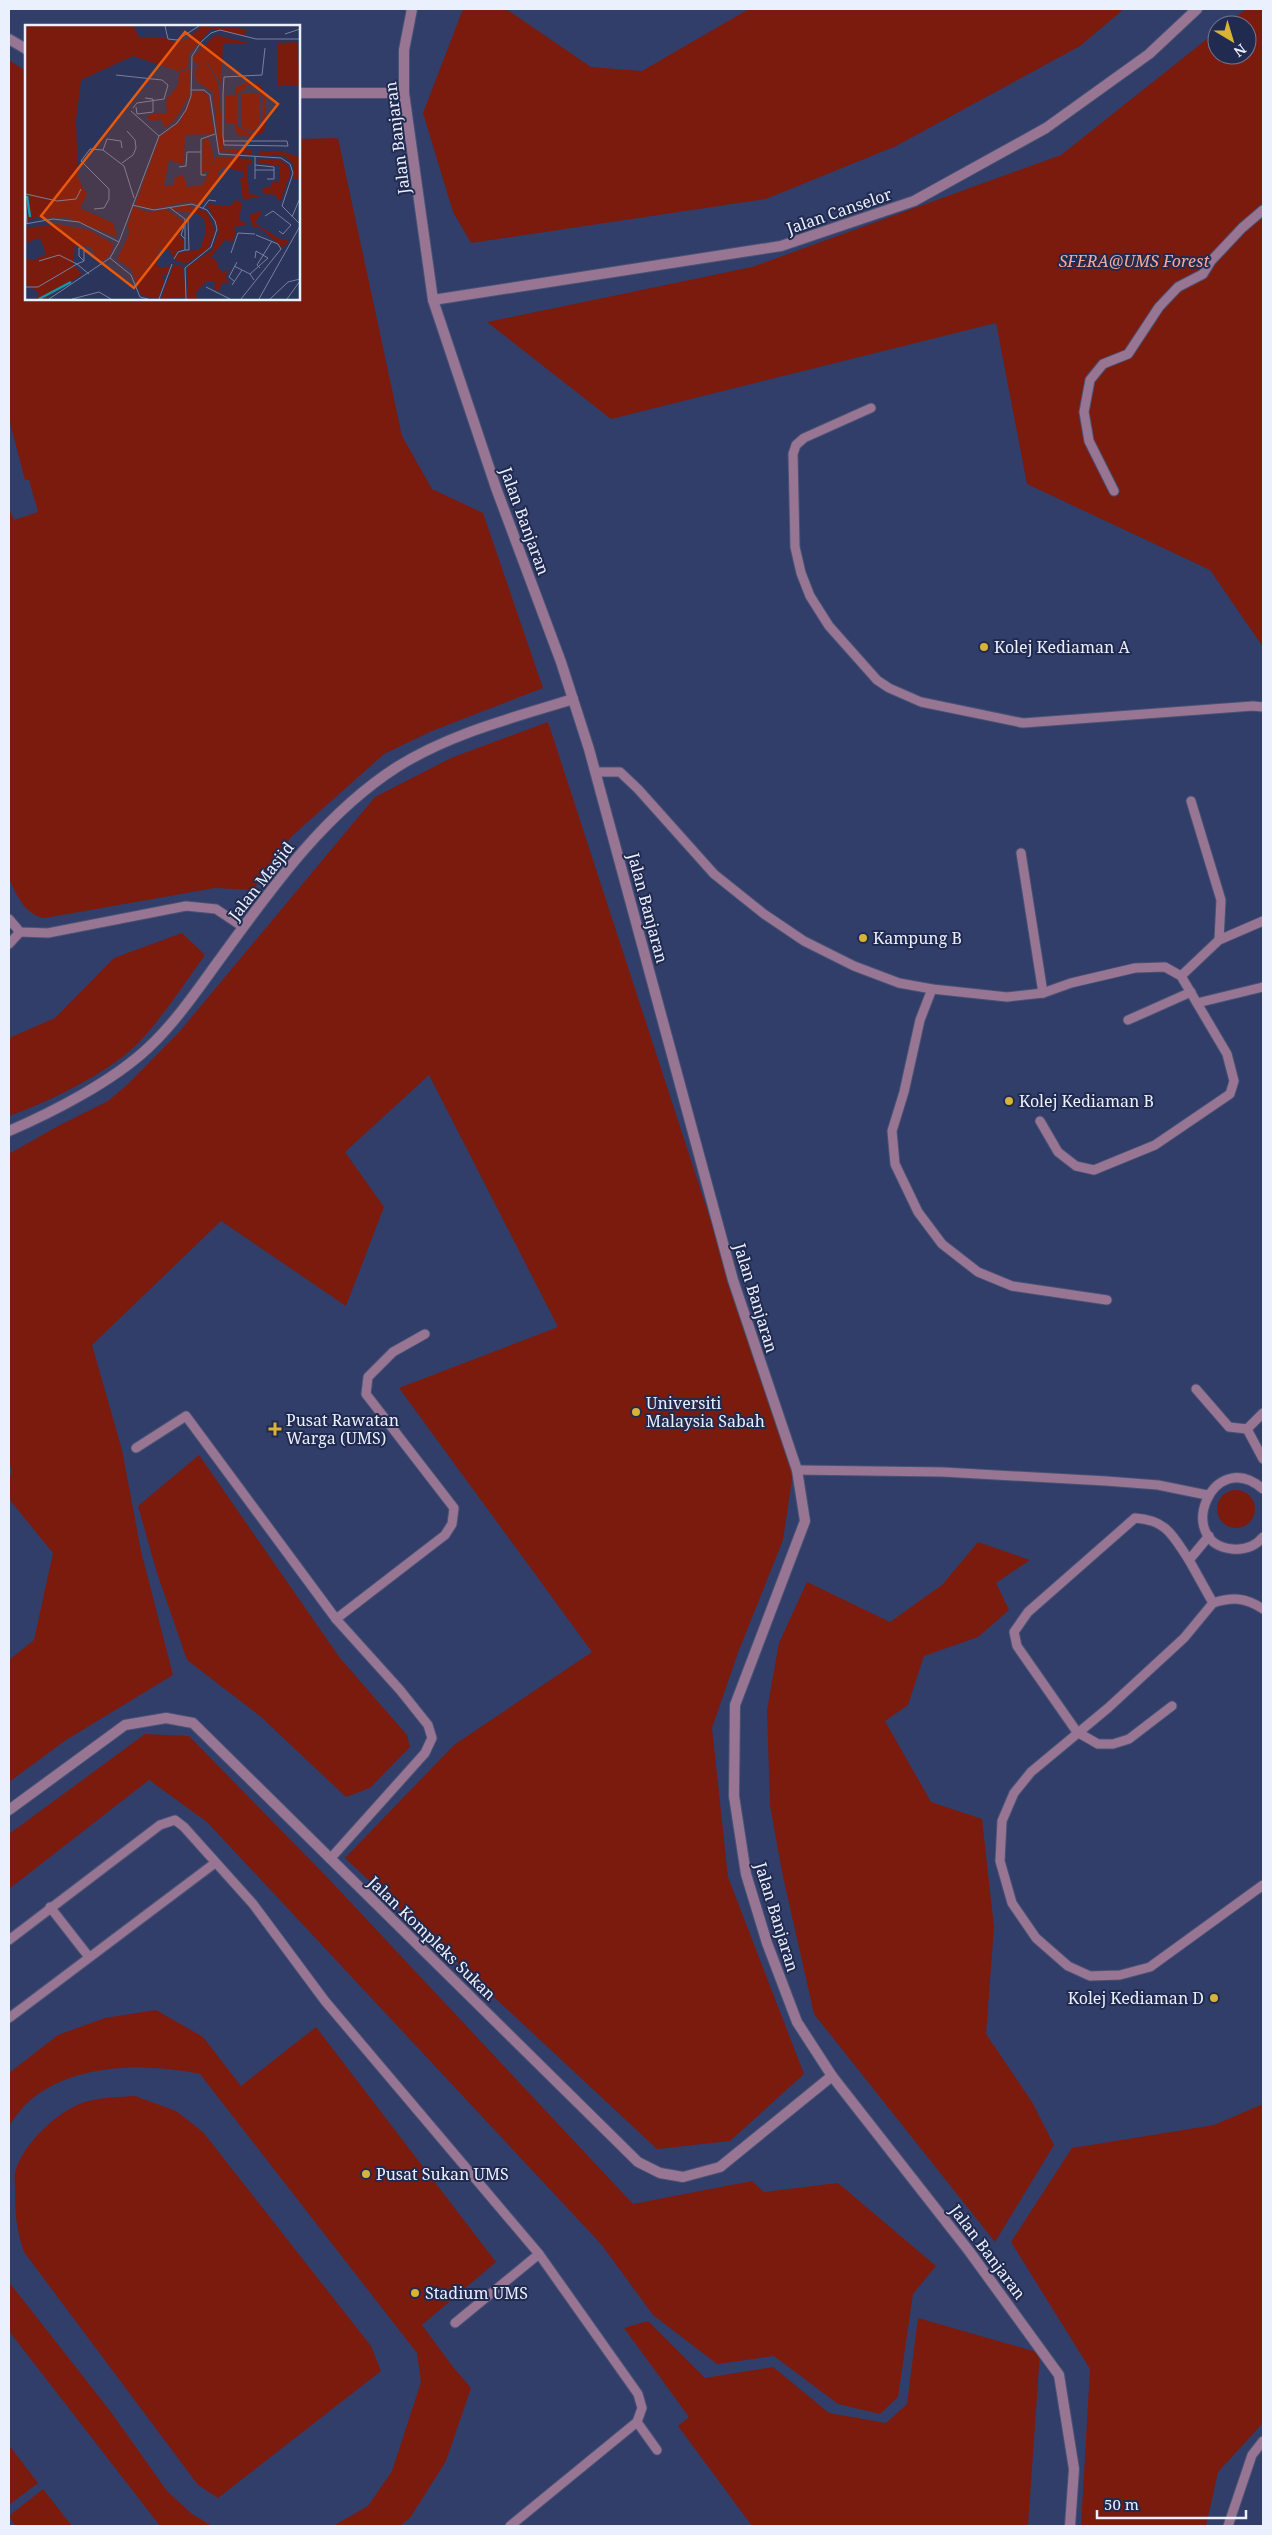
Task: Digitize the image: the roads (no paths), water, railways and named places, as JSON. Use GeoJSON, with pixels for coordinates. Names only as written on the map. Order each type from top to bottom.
{"type":"FeatureCollection","features":[{"type":"Feature","properties":{"kind":"street","name":"Jalan Banjaran"},"geometry":{"type":"LineString","coordinates":[[412,9],[404,50],[404,93],[433,300],[496,488],[573,699],[596,772],[733,1280],[797,1470],[805,1521],[735,1705],[734,1796],[746,1874],[767,1943],[797,2022],[832,2076],[969,2251],[1059,2374],[1074,2469],[1070,2526]]}},
{"type":"Feature","properties":{"kind":"street","name":"Jalan Canselor"},"geometry":{"type":"LineString","coordinates":[[433,300],[480,291],[781,246],[914,201],[1046,128],[1149,54],[1197,9]]}},
{"type":"Feature","properties":{"kind":"street"},"geometry":{"type":"LineString","coordinates":[[9,39],[25,48]]}},
{"type":"Feature","properties":{"kind":"street"},"geometry":{"type":"LineString","coordinates":[[300,93],[404,93]]}},
{"type":"Feature","properties":{"kind":"street","name":"Jalan Masjid"},"geometry":{"type":"LineString","coordinates":[[9,1131],[100,1084],[148,1048],[189,1000],[299,855],[353,801],[397,767],[437,745],[465,733],[573,699]]}},
{"type":"Feature","properties":{"kind":"street","name":"Jalan Kompleks Sukan"},"geometry":{"type":"LineString","coordinates":[[9,1810],[126,1725],[166,1718],[193,1723],[638,2162],[660,2173],[683,2177],[720,2167],[832,2076]]}},
{"type":"Feature","properties":{"kind":"lane"},"geometry":{"type":"LineString","coordinates":[[1114,492],[1089,441],[1084,412],[1090,380],[1103,364],[1128,354],[1160,307],[1178,287],[1203,274],[1211,261],[1242,228],[1263,210]]}},
{"type":"Feature","properties":{"kind":"lane"},"geometry":{"type":"LineString","coordinates":[[872,408],[804,438],[796,445],[793,454],[793,483],[795,547],[801,573],[810,596],[829,626],[877,680],[902,695],[921,702],[1023,723],[1253,706],[1263,707]]}},
{"type":"Feature","properties":{"kind":"lane"},"geometry":{"type":"LineString","coordinates":[[596,772],[620,772],[638,789],[714,874],[764,914],[804,941],[854,966],[900,983],[932,989],[1007,997],[1043,993],[1071,983],[1135,968],[1165,967],[1181,976],[1227,1054],[1234,1081],[1230,1094],[1155,1145],[1094,1170],[1076,1166],[1058,1152],[1040,1121]]}},
{"type":"Feature","properties":{"kind":"lane"},"geometry":{"type":"LineString","coordinates":[[1191,801],[1221,900],[1219,940]]}},
{"type":"Feature","properties":{"kind":"lane"},"geometry":{"type":"LineString","coordinates":[[1021,853],[1043,993]]}},
{"type":"Feature","properties":{"kind":"lane"},"geometry":{"type":"LineString","coordinates":[[9,919],[20,932],[48,933],[186,906],[216,909],[243,928]]}},
{"type":"Feature","properties":{"kind":"lane"},"geometry":{"type":"LineString","coordinates":[[1181,976],[1219,940],[1263,921]]}},
{"type":"Feature","properties":{"kind":"lane"},"geometry":{"type":"LineString","coordinates":[[9,944],[20,932]]}},
{"type":"Feature","properties":{"kind":"lane"},"geometry":{"type":"LineString","coordinates":[[1197,1003],[1263,987]]}},
{"type":"Feature","properties":{"kind":"lane"},"geometry":{"type":"LineString","coordinates":[[932,989],[920,1020],[904,1092],[892,1131],[894,1164],[918,1212],[942,1244],[978,1272],[1012,1286],[1107,1300]]}},
{"type":"Feature","properties":{"kind":"lane"},"geometry":{"type":"LineString","coordinates":[[1128,1020],[1190,992]]}},
{"type":"Feature","properties":{"kind":"lane"},"geometry":{"type":"LineString","coordinates":[[336,1619],[445,1535],[452,1524],[454,1508],[366,1394],[368,1377],[393,1352],[425,1334]]}},
{"type":"Feature","properties":{"kind":"lane"},"geometry":{"type":"LineString","coordinates":[[1196,1389],[1229,1427],[1247,1429]]}},
{"type":"Feature","properties":{"kind":"lane"},"geometry":{"type":"LineString","coordinates":[[1247,1429],[1263,1413]]}},
{"type":"Feature","properties":{"kind":"lane"},"geometry":{"type":"LineString","coordinates":[[136,1448],[186,1416],[336,1619],[400,1690],[428,1725],[432,1738],[425,1753],[330,1859]]}},
{"type":"Feature","properties":{"kind":"lane"},"geometry":{"type":"LineString","coordinates":[[1247,1429],[1263,1459]]}},
{"type":"Feature","properties":{"kind":"lane"},"geometry":{"type":"LineString","coordinates":[[797,1470],[943,1472],[1106,1480],[1158,1484],[1208,1495]]}},
{"type":"Feature","properties":{"kind":"lane"},"geometry":{"type":"LineString","coordinates":[[1263,1489],[1247,1480],[1238,1478],[1220,1483],[1208,1495],[1202,1512],[1205,1528],[1209,1536],[1228,1548],[1240,1549],[1251,1547],[1263,1537]]}},
{"type":"Feature","properties":{"kind":"lane"},"geometry":{"type":"LineString","coordinates":[[1172,1706],[1128,1739],[1113,1744],[1098,1744],[1077,1732],[1017,1646],[1014,1632],[1028,1612],[1135,1518],[1152,1519],[1170,1533],[1189,1560],[1212,1603]]}},
{"type":"Feature","properties":{"kind":"lane"},"geometry":{"type":"LineString","coordinates":[[1189,1560],[1209,1536]]}},
{"type":"Feature","properties":{"kind":"lane"},"geometry":{"type":"LineString","coordinates":[[1263,1609],[1256,1604],[1232,1598],[1212,1603],[1184,1638],[1108,1708],[1031,1772],[1014,1793],[1002,1821],[1000,1861],[1012,1903],[1036,1938],[1068,1966],[1090,1976],[1120,1975],[1150,1968],[1263,1885]]}},
{"type":"Feature","properties":{"kind":"lane"},"geometry":{"type":"LineString","coordinates":[[9,1940],[160,1825],[175,1820],[184,1827],[253,1904],[324,2001],[539,2254],[638,2394],[642,2408],[638,2422],[510,2526]]}},
{"type":"Feature","properties":{"kind":"lane"},"geometry":{"type":"LineString","coordinates":[[9,2018],[215,1863]]}},
{"type":"Feature","properties":{"kind":"lane"},"geometry":{"type":"LineString","coordinates":[[50,1907],[89,1957]]}},
{"type":"Feature","properties":{"kind":"lane"},"geometry":{"type":"LineString","coordinates":[[455,2323],[539,2254]]}},
{"type":"Feature","properties":{"kind":"lane"},"geometry":{"type":"LineString","coordinates":[[638,2422],[657,2450]]}},
{"type":"Feature","properties":{"kind":"lane"},"geometry":{"type":"LineString","coordinates":[[1228,2526],[1252,2455],[1263,2440]]}},
{"type":"Feature","properties":{"kind":"place","name":"Kolej Kediaman A"},"geometry":{"type":"Point","coordinates":[984,647]}},
{"type":"Feature","properties":{"kind":"place","name":"Kampung B"},"geometry":{"type":"Point","coordinates":[863,938]}},
{"type":"Feature","properties":{"kind":"place","name":"Kolej Kediaman B"},"geometry":{"type":"Point","coordinates":[1009,1101]}},
{"type":"Feature","properties":{"kind":"place","name":"Universiti Malaysia Sabah"},"geometry":{"type":"Point","coordinates":[636,1412]}},
{"type":"Feature","properties":{"kind":"place","name":"Pusat Rawatan Warga (UMS)"},"geometry":{"type":"Point","coordinates":[275,1429]}},
{"type":"Feature","properties":{"kind":"place","name":"Kolej Kediaman D"},"geometry":{"type":"Point","coordinates":[1214,1998]}},
{"type":"Feature","properties":{"kind":"place","name":"Pusat Sukan UMS"},"geometry":{"type":"Point","coordinates":[366,2174]}},
{"type":"Feature","properties":{"kind":"place","name":"Stadium UMS"},"geometry":{"type":"Point","coordinates":[415,2293]}},
{"type":"Feature","properties":{"kind":"park label","name":"SFERA@UMS Forest"},"geometry":{"type":"Point","coordinates":[1134,261]}}]}
